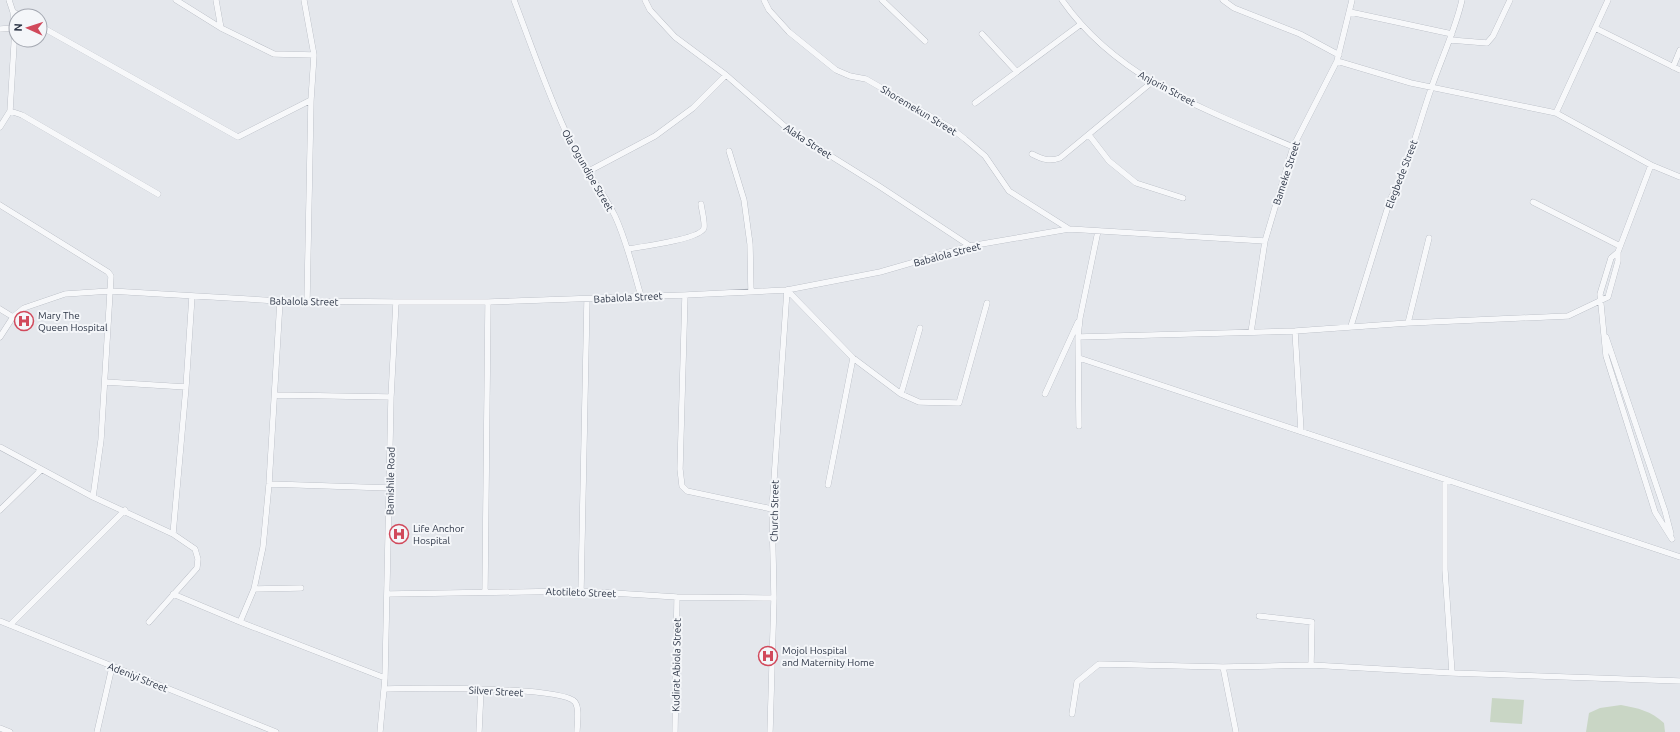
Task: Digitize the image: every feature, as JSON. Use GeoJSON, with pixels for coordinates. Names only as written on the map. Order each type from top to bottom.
{"type":"FeatureCollection","features":[{"type":"Feature","properties":{"kind":"street"},"geometry":{"type":"LineString","coordinates":[[176,0],[221,28],[274,54],[314,55]]}},
{"type":"Feature","properties":{"kind":"street"},"geometry":{"type":"LineString","coordinates":[[216,0],[221,28]]}},
{"type":"Feature","properties":{"kind":"street"},"geometry":{"type":"LineString","coordinates":[[304,0],[314,55],[311,100],[307,301]]}},
{"type":"Feature","properties":{"kind":"street","name":"Ola Ogundipe Street"},"geometry":{"type":"LineString","coordinates":[[514,0],[552,102],[570,142],[615,216],[628,249],[641,296]]}},
{"type":"Feature","properties":{"kind":"street","name":"Alaka Street"},"geometry":{"type":"LineString","coordinates":[[645,0],[650,10],[676,37],[726,75],[789,130],[879,186],[970,246]]}},
{"type":"Feature","properties":{"kind":"street","name":"Shoremekun Street"},"geometry":{"type":"LineString","coordinates":[[764,0],[769,10],[789,32],[836,70],[850,76],[866,79],[951,128],[985,156],[1009,191],[1069,229]]}},
{"type":"Feature","properties":{"kind":"street"},"geometry":{"type":"LineString","coordinates":[[882,0],[925,41]]}},
{"type":"Feature","properties":{"kind":"street","name":"Anjorin Street"},"geometry":{"type":"LineString","coordinates":[[1062,0],[1081,24],[1127,67],[1152,82],[1222,117],[1293,147]]}},
{"type":"Feature","properties":{"kind":"street"},"geometry":{"type":"LineString","coordinates":[[1223,0],[1234,8],[1300,34],[1338,58],[1431,87],[1556,113],[1651,165],[1680,177]]}},
{"type":"Feature","properties":{"kind":"street","name":"Bameke Street"},"geometry":{"type":"LineString","coordinates":[[1251,332],[1265,241],[1293,147],[1338,58],[1352,0]]}},
{"type":"Feature","properties":{"kind":"street","name":"Elegbede Street"},"geometry":{"type":"LineString","coordinates":[[1351,326],[1390,200],[1400,181],[1431,87],[1450,40],[1462,0]]}},
{"type":"Feature","properties":{"kind":"street"},"geometry":{"type":"LineString","coordinates":[[1450,40],[1488,43],[1493,36],[1510,0]]}},
{"type":"Feature","properties":{"kind":"street"},"geometry":{"type":"LineString","coordinates":[[1556,113],[1608,0]]}},
{"type":"Feature","properties":{"kind":"street"},"geometry":{"type":"LineString","coordinates":[[1350,12],[1452,34]]}},
{"type":"Feature","properties":{"kind":"street"},"geometry":{"type":"LineString","coordinates":[[975,103],[1081,24]]}},
{"type":"Feature","properties":{"kind":"street"},"geometry":{"type":"LineString","coordinates":[[1595,28],[1680,70]]}},
{"type":"Feature","properties":{"kind":"street"},"geometry":{"type":"LineString","coordinates":[[48,30],[238,137],[311,100]]}},
{"type":"Feature","properties":{"kind":"street"},"geometry":{"type":"LineString","coordinates":[[982,34],[1017,72]]}},
{"type":"Feature","properties":{"kind":"street"},"geometry":{"type":"LineString","coordinates":[[0,127],[10,112],[14,48]]}},
{"type":"Feature","properties":{"kind":"street"},"geometry":{"type":"LineString","coordinates":[[1673,67],[1680,50]]}},
{"type":"Feature","properties":{"kind":"street"},"geometry":{"type":"LineString","coordinates":[[589,171],[655,136],[693,108],[726,75]]}},
{"type":"Feature","properties":{"kind":"street"},"geometry":{"type":"LineString","coordinates":[[1032,154],[1044,160],[1052,161],[1060,158],[1152,82]]}},
{"type":"Feature","properties":{"kind":"street"},"geometry":{"type":"LineString","coordinates":[[10,112],[22,115],[158,194]]}},
{"type":"Feature","properties":{"kind":"street"},"geometry":{"type":"LineString","coordinates":[[1089,135],[1109,161],[1136,183],[1183,198]]}},
{"type":"Feature","properties":{"kind":"street"},"geometry":{"type":"LineString","coordinates":[[729,151],[744,200],[750,244],[751,292]]}},
{"type":"Feature","properties":{"kind":"street"},"geometry":{"type":"LineString","coordinates":[[1078,337],[1295,331],[1351,326],[1572,316],[1608,297],[1618,261],[1619,249],[1651,165]]}},
{"type":"Feature","properties":{"kind":"street"},"geometry":{"type":"LineString","coordinates":[[1533,202],[1619,249]]}},
{"type":"Feature","properties":{"kind":"street"},"geometry":{"type":"LineString","coordinates":[[628,249],[683,239],[701,233],[704,228],[701,204]]}},
{"type":"Feature","properties":{"kind":"street"},"geometry":{"type":"LineString","coordinates":[[0,205],[108,272],[111,280],[101,440],[93,497]]}},
{"type":"Feature","properties":{"kind":"street","name":"Babalola Street"},"geometry":{"type":"LineString","coordinates":[[0,338],[13,317],[24,308],[65,294],[110,291],[280,301],[396,302],[488,302],[685,295],[787,290],[880,272],[970,246],[1069,229],[1265,241]]}},
{"type":"Feature","properties":{"kind":"street"},"geometry":{"type":"LineString","coordinates":[[1079,426],[1078,337],[1080,318],[1098,231]]}},
{"type":"Feature","properties":{"kind":"street"},"geometry":{"type":"LineString","coordinates":[[1408,323],[1429,238]]}},
{"type":"Feature","properties":{"kind":"street"},"geometry":{"type":"LineString","coordinates":[[1604,333],[1612,351],[1663,504],[1672,539],[1655,512],[1606,356],[1604,333],[1602,300],[1600,294],[1611,258],[1619,249]]}},
{"type":"Feature","properties":{"kind":"street"},"geometry":{"type":"LineString","coordinates":[[787,290],[853,358],[901,394],[919,402],[959,403],[987,303]]}},
{"type":"Feature","properties":{"kind":"street","name":"Church Street"},"geometry":{"type":"LineString","coordinates":[[770,732],[774,598],[772,509],[787,290]]}},
{"type":"Feature","properties":{"kind":"street"},"geometry":{"type":"LineString","coordinates":[[685,295],[680,469],[682,486],[686,491],[772,509]]}},
{"type":"Feature","properties":{"kind":"street"},"geometry":{"type":"LineString","coordinates":[[173,534],[186,387],[192,296]]}},
{"type":"Feature","properties":{"kind":"street"},"geometry":{"type":"LineString","coordinates":[[581,591],[587,299]]}},
{"type":"Feature","properties":{"kind":"street"},"geometry":{"type":"LineString","coordinates":[[240,622],[254,589],[262,547],[269,484],[280,301]]}},
{"type":"Feature","properties":{"kind":"street","name":"Bamishile Road"},"geometry":{"type":"LineString","coordinates":[[380,732],[385,678],[388,594],[391,397],[396,302]]}},
{"type":"Feature","properties":{"kind":"street"},"geometry":{"type":"LineString","coordinates":[[485,591],[488,302]]}},
{"type":"Feature","properties":{"kind":"street"},"geometry":{"type":"LineString","coordinates":[[0,309],[13,317]]}},
{"type":"Feature","properties":{"kind":"street"},"geometry":{"type":"LineString","coordinates":[[1045,394],[1080,318]]}},
{"type":"Feature","properties":{"kind":"street"},"geometry":{"type":"LineString","coordinates":[[901,394],[920,328]]}},
{"type":"Feature","properties":{"kind":"street"},"geometry":{"type":"LineString","coordinates":[[1295,331],[1301,431]]}},
{"type":"Feature","properties":{"kind":"street"},"geometry":{"type":"LineString","coordinates":[[828,485],[853,358]]}},
{"type":"Feature","properties":{"kind":"street"},"geometry":{"type":"LineString","coordinates":[[1079,358],[1680,557]]}},
{"type":"Feature","properties":{"kind":"street"},"geometry":{"type":"LineString","coordinates":[[105,382],[186,387]]}},
{"type":"Feature","properties":{"kind":"street"},"geometry":{"type":"LineString","coordinates":[[275,394],[391,397]]}},
{"type":"Feature","properties":{"kind":"street"},"geometry":{"type":"LineString","coordinates":[[0,447],[93,497],[125,510],[173,534],[195,549],[198,560],[197,568],[149,622]]}},
{"type":"Feature","properties":{"kind":"street"},"geometry":{"type":"LineString","coordinates":[[0,510],[41,470]]}},
{"type":"Feature","properties":{"kind":"street"},"geometry":{"type":"LineString","coordinates":[[1445,479],[1445,570],[1452,673]]}},
{"type":"Feature","properties":{"kind":"street"},"geometry":{"type":"LineString","coordinates":[[269,484],[390,488]]}},
{"type":"Feature","properties":{"kind":"street"},"geometry":{"type":"LineString","coordinates":[[10,626],[125,510]]}},
{"type":"Feature","properties":{"kind":"street"},"geometry":{"type":"LineString","coordinates":[[254,589],[301,588]]}},
{"type":"Feature","properties":{"kind":"street","name":"Atotileto Street"},"geometry":{"type":"LineString","coordinates":[[388,594],[485,591],[581,591],[677,597],[774,598]]}},
{"type":"Feature","properties":{"kind":"street"},"geometry":{"type":"LineString","coordinates":[[173,594],[240,622],[385,678]]}},
{"type":"Feature","properties":{"kind":"street","name":"Kudirat Abiola Street"},"geometry":{"type":"LineString","coordinates":[[675,732],[677,597]]}},
{"type":"Feature","properties":{"kind":"street"},"geometry":{"type":"LineString","coordinates":[[1259,616],[1312,622],[1311,665]]}},
{"type":"Feature","properties":{"kind":"street","name":"Adeniyi Street"},"geometry":{"type":"LineString","coordinates":[[0,621],[276,732]]}},
{"type":"Feature","properties":{"kind":"street"},"geometry":{"type":"LineString","coordinates":[[1072,714],[1077,682],[1099,664],[1223,667],[1311,665],[1452,673],[1680,681]]}},
{"type":"Feature","properties":{"kind":"street"},"geometry":{"type":"LineString","coordinates":[[97,732],[112,667]]}},
{"type":"Feature","properties":{"kind":"street"},"geometry":{"type":"LineString","coordinates":[[1223,667],[1236,732]]}},
{"type":"Feature","properties":{"kind":"street","name":"Silver Street"},"geometry":{"type":"LineString","coordinates":[[384,689],[481,689],[556,695],[569,698],[577,706],[577,732]]}},
{"type":"Feature","properties":{"kind":"street"},"geometry":{"type":"LineString","coordinates":[[478,732],[481,689]]}},
{"type":"Feature","properties":{"kind":"street"},"geometry":{"type":"LineString","coordinates":[[0,728],[10,732]]}},
{"type":"Feature","properties":{"kind":"green space"},"geometry":{"type":"Polygon","coordinates":[[[1492,698],[1524,700],[1522,724],[1490,722],[1492,698]]]}},
{"type":"Feature","properties":{"kind":"green space"},"geometry":{"type":"Polygon","coordinates":[[[1621,705],[1639,709],[1659,719],[1664,723],[1665,732],[1586,732],[1589,713],[1600,708],[1621,705]]]}},
{"type":"Feature","properties":{"kind":"place","name":"Mary The Queen Hospital"},"geometry":{"type":"Point","coordinates":[24,321]}},
{"type":"Feature","properties":{"kind":"place","name":"Life Anchor Hospital"},"geometry":{"type":"Point","coordinates":[399,534]}},
{"type":"Feature","properties":{"kind":"place","name":"Mojol Hospital and Maternity Home"},"geometry":{"type":"Point","coordinates":[768,656]}}]}
